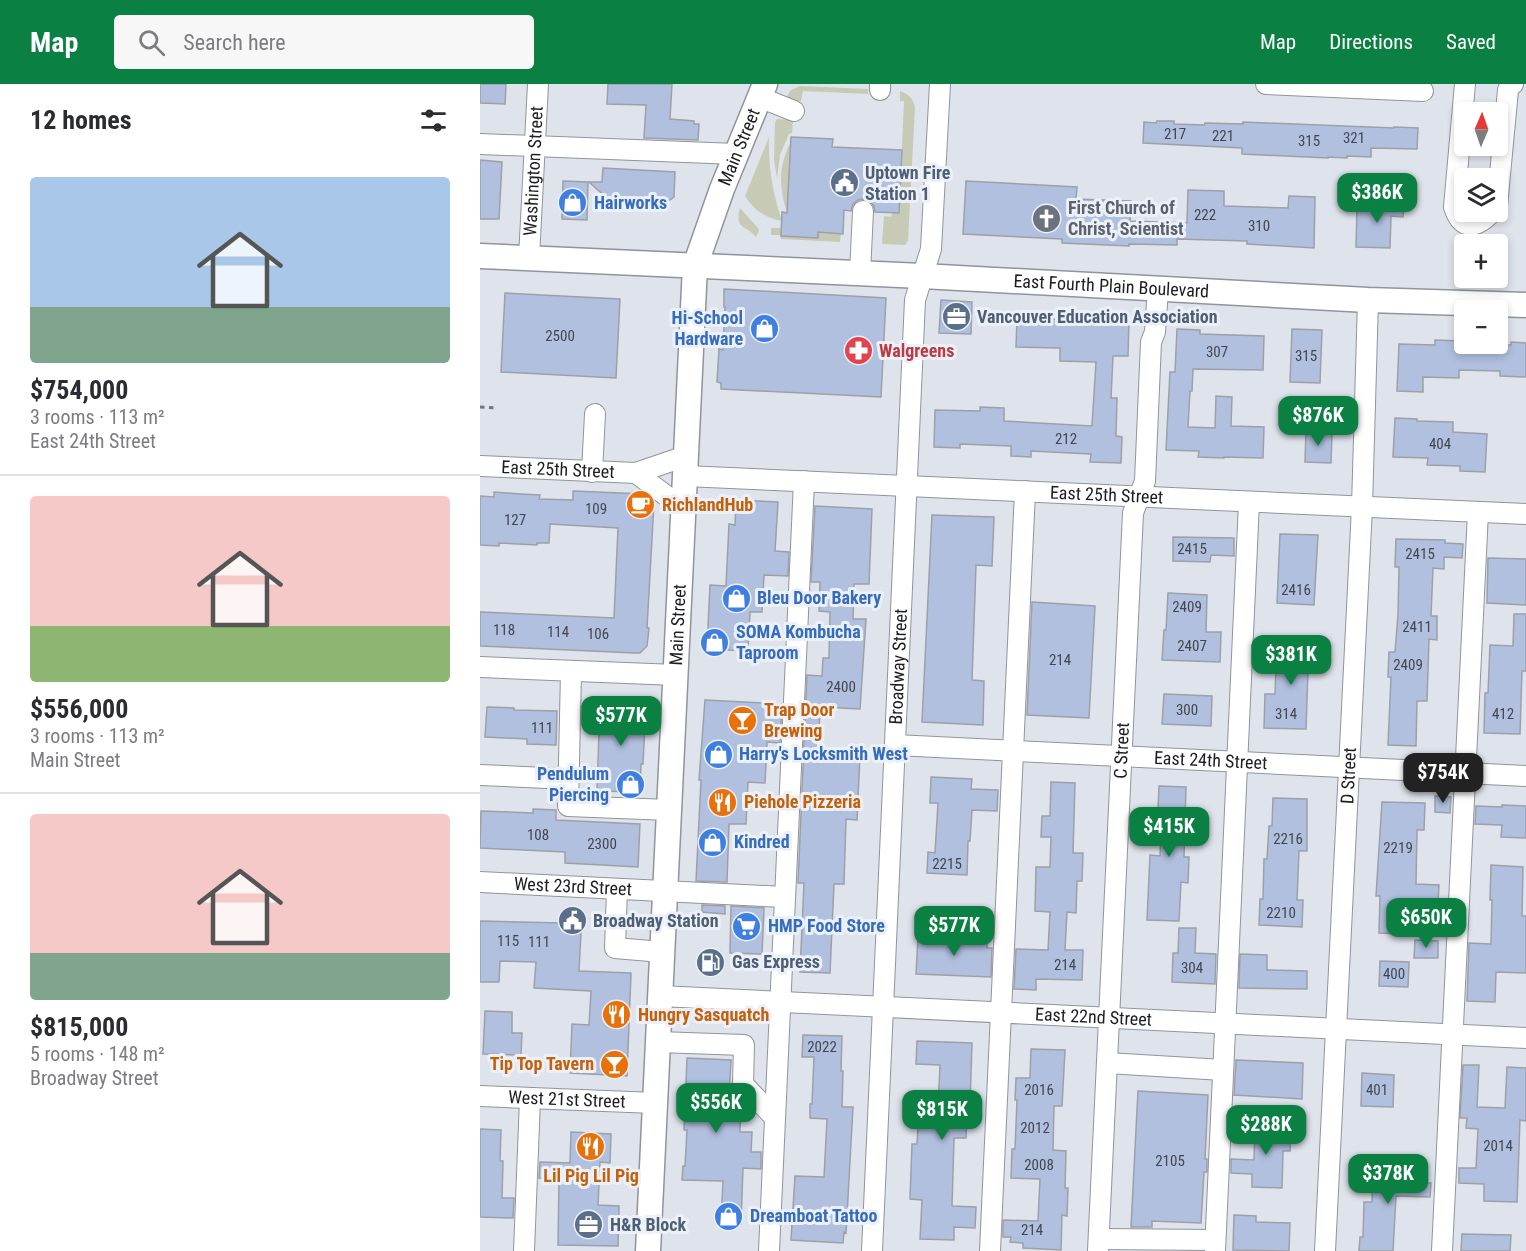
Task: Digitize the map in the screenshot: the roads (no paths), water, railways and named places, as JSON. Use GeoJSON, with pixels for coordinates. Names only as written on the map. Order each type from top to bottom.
{"type":"FeatureCollection","features":[{"type":"Feature","properties":{"kind":"main road","name":"Main Street"},"geometry":{"type":"LineString","coordinates":[[648,1251],[695,266],[722,189],[762,91]]}},
{"type":"Feature","properties":{"kind":"main road","name":"East Fourth Plain Boulevard"},"geometry":{"type":"LineString","coordinates":[[480,256],[922,276],[1368,300],[1526,305]]}},
{"type":"Feature","properties":{"kind":"street","name":"Washington Street"},"geometry":{"type":"LineString","coordinates":[[529,258],[538,84]]}},
{"type":"Feature","properties":{"kind":"street","name":"Broadway Street"},"geometry":{"type":"LineString","coordinates":[[872,1251],[915,300],[931,249],[940,84]]}},
{"type":"Feature","properties":{"kind":"street"},"geometry":{"type":"LineString","coordinates":[[1266,84],[1423,91]]}},
{"type":"Feature","properties":{"kind":"street"},"geometry":{"type":"LineString","coordinates":[[1457,168],[1465,84]]}},
{"type":"Feature","properties":{"kind":"street"},"geometry":{"type":"LineString","coordinates":[[1501,168],[1508,90],[1515,84],[1526,84]]}},
{"type":"Feature","properties":{"kind":"street"},"geometry":{"type":"LineString","coordinates":[[762,91],[794,111]]}},
{"type":"Feature","properties":{"kind":"street"},"geometry":{"type":"LineString","coordinates":[[480,144],[736,154]]}},
{"type":"Feature","properties":{"kind":"street"},"geometry":{"type":"LineString","coordinates":[[860,273],[863,211]]}},
{"type":"Feature","properties":{"kind":"street"},"geometry":{"type":"LineString","coordinates":[[1462,222],[1472,225],[1480,222]]}},
{"type":"Feature","properties":{"kind":"street","name":"C Street"},"geometry":{"type":"LineString","coordinates":[[1098,1245],[1132,513],[1145,481],[1151,342],[1155,332],[1158,289]]}},
{"type":"Feature","properties":{"kind":"street","name":"D Street"},"geometry":{"type":"LineString","coordinates":[[1325,1251],[1362,507],[1368,300]]}},
{"type":"Feature","properties":{"kind":"street"},"geometry":{"type":"LineString","coordinates":[[592,472],[595,414]]}},
{"type":"Feature","properties":{"kind":"street","name":"East 25th Street"},"geometry":{"type":"LineString","coordinates":[[480,466],[592,472],[636,472],[686,466],[804,481],[1526,514]]}},
{"type":"Feature","properties":{"kind":"street","name":"East 25th Street"},"geometry":{"type":"LineString","coordinates":[[636,472],[684,509]]}},
{"type":"Feature","properties":{"kind":"street"},"geometry":{"type":"LineString","coordinates":[[769,1251],[804,481]]}},
{"type":"Feature","properties":{"kind":"street"},"geometry":{"type":"LineString","coordinates":[[990,1251],[1025,491]]}},
{"type":"Feature","properties":{"kind":"street"},"geometry":{"type":"LineString","coordinates":[[1098,1245],[1215,1246],[1248,502]]}},
{"type":"Feature","properties":{"kind":"street"},"geometry":{"type":"LineString","coordinates":[[1442,1251],[1479,512]]}},
{"type":"Feature","properties":{"kind":"street"},"geometry":{"type":"LineString","coordinates":[[480,667],[676,675]]}},
{"type":"Feature","properties":{"kind":"street"},"geometry":{"type":"LineString","coordinates":[[571,672],[568,806],[669,810]]}},
{"type":"Feature","properties":{"kind":"street","name":"East 24th Street"},"geometry":{"type":"LineString","coordinates":[[895,745],[1526,776]]}},
{"type":"Feature","properties":{"kind":"street"},"geometry":{"type":"LineString","coordinates":[[480,775],[569,779]]}},
{"type":"Feature","properties":{"kind":"street","name":"West 23rd Street"},"geometry":{"type":"LineString","coordinates":[[480,882],[785,897]]}},
{"type":"Feature","properties":{"kind":"street"},"geometry":{"type":"LineString","coordinates":[[617,889],[615,948],[662,952]]}},
{"type":"Feature","properties":{"kind":"street","name":"East 22nd Street"},"geometry":{"type":"LineString","coordinates":[[660,996],[1526,1038]]}},
{"type":"Feature","properties":{"kind":"street"},"geometry":{"type":"LineString","coordinates":[[658,1042],[744,1045],[743,1084],[775,1118]]}},
{"type":"Feature","properties":{"kind":"street"},"geometry":{"type":"LineString","coordinates":[[1107,1063],[1223,1070]]}},
{"type":"Feature","properties":{"kind":"street","name":"West 21st Street"},"geometry":{"type":"LineString","coordinates":[[480,1096],[655,1103]]}},
{"type":"Feature","properties":{"kind":"street"},"geometry":{"type":"LineString","coordinates":[[524,1251],[530,1098]]}},
{"type":"Feature","properties":{"kind":"place","name":"Uptown Fire Station 1"},"geometry":{"type":"Point","coordinates":[844,183]}},
{"type":"Feature","properties":{"kind":"place","name":"Hairworks"},"geometry":{"type":"Point","coordinates":[573,203]}},
{"type":"Feature","properties":{"kind":"place","name":"First Church of Christ, Scientist"},"geometry":{"type":"Point","coordinates":[1047,218]}},
{"type":"Feature","properties":{"kind":"place","name":"Vancouver Education Association"},"geometry":{"type":"Point","coordinates":[956,317]}},
{"type":"Feature","properties":{"kind":"place","name":"Hi-School Hardware"},"geometry":{"type":"Point","coordinates":[764,328]}},
{"type":"Feature","properties":{"kind":"place","name":"Walgreens"},"geometry":{"type":"Point","coordinates":[858,351]}},
{"type":"Feature","properties":{"kind":"place","name":"RichlandHub"},"geometry":{"type":"Point","coordinates":[641,505]}},
{"type":"Feature","properties":{"kind":"place","name":"Bleu Door Bakery"},"geometry":{"type":"Point","coordinates":[736,598]}},
{"type":"Feature","properties":{"kind":"place","name":"SOMA Kombucha Taproom"},"geometry":{"type":"Point","coordinates":[715,642]}},
{"type":"Feature","properties":{"kind":"place","name":"Trap Door Brewing"},"geometry":{"type":"Point","coordinates":[743,720]}},
{"type":"Feature","properties":{"kind":"place","name":"Harry's Locksmith West"},"geometry":{"type":"Point","coordinates":[718,754]}},
{"type":"Feature","properties":{"kind":"place","name":"Pendulum Piercing"},"geometry":{"type":"Point","coordinates":[630,784]}},
{"type":"Feature","properties":{"kind":"place","name":"Piehole Pizzeria"},"geometry":{"type":"Point","coordinates":[723,802]}},
{"type":"Feature","properties":{"kind":"place","name":"Kindred"},"geometry":{"type":"Point","coordinates":[713,842]}},
{"type":"Feature","properties":{"kind":"place","name":"Broadway Station"},"geometry":{"type":"Point","coordinates":[572,921]}},
{"type":"Feature","properties":{"kind":"place","name":"HMP Food Store"},"geometry":{"type":"Point","coordinates":[747,926]}},
{"type":"Feature","properties":{"kind":"place","name":"Gas Express"},"geometry":{"type":"Point","coordinates":[711,962]}},
{"type":"Feature","properties":{"kind":"place","name":"Hungry Sasquatch"},"geometry":{"type":"Point","coordinates":[617,1015]}},
{"type":"Feature","properties":{"kind":"place","name":"Tip Top Tavern"},"geometry":{"type":"Point","coordinates":[615,1064]}},
{"type":"Feature","properties":{"kind":"place","name":"Lil Pig Lil Pig"},"geometry":{"type":"Point","coordinates":[591,1147]}},
{"type":"Feature","properties":{"kind":"place","name":"Dreamboat Tattoo"},"geometry":{"type":"Point","coordinates":[729,1216]}},
{"type":"Feature","properties":{"kind":"place","name":"H&R Block"},"geometry":{"type":"Point","coordinates":[589,1225]}}]}
